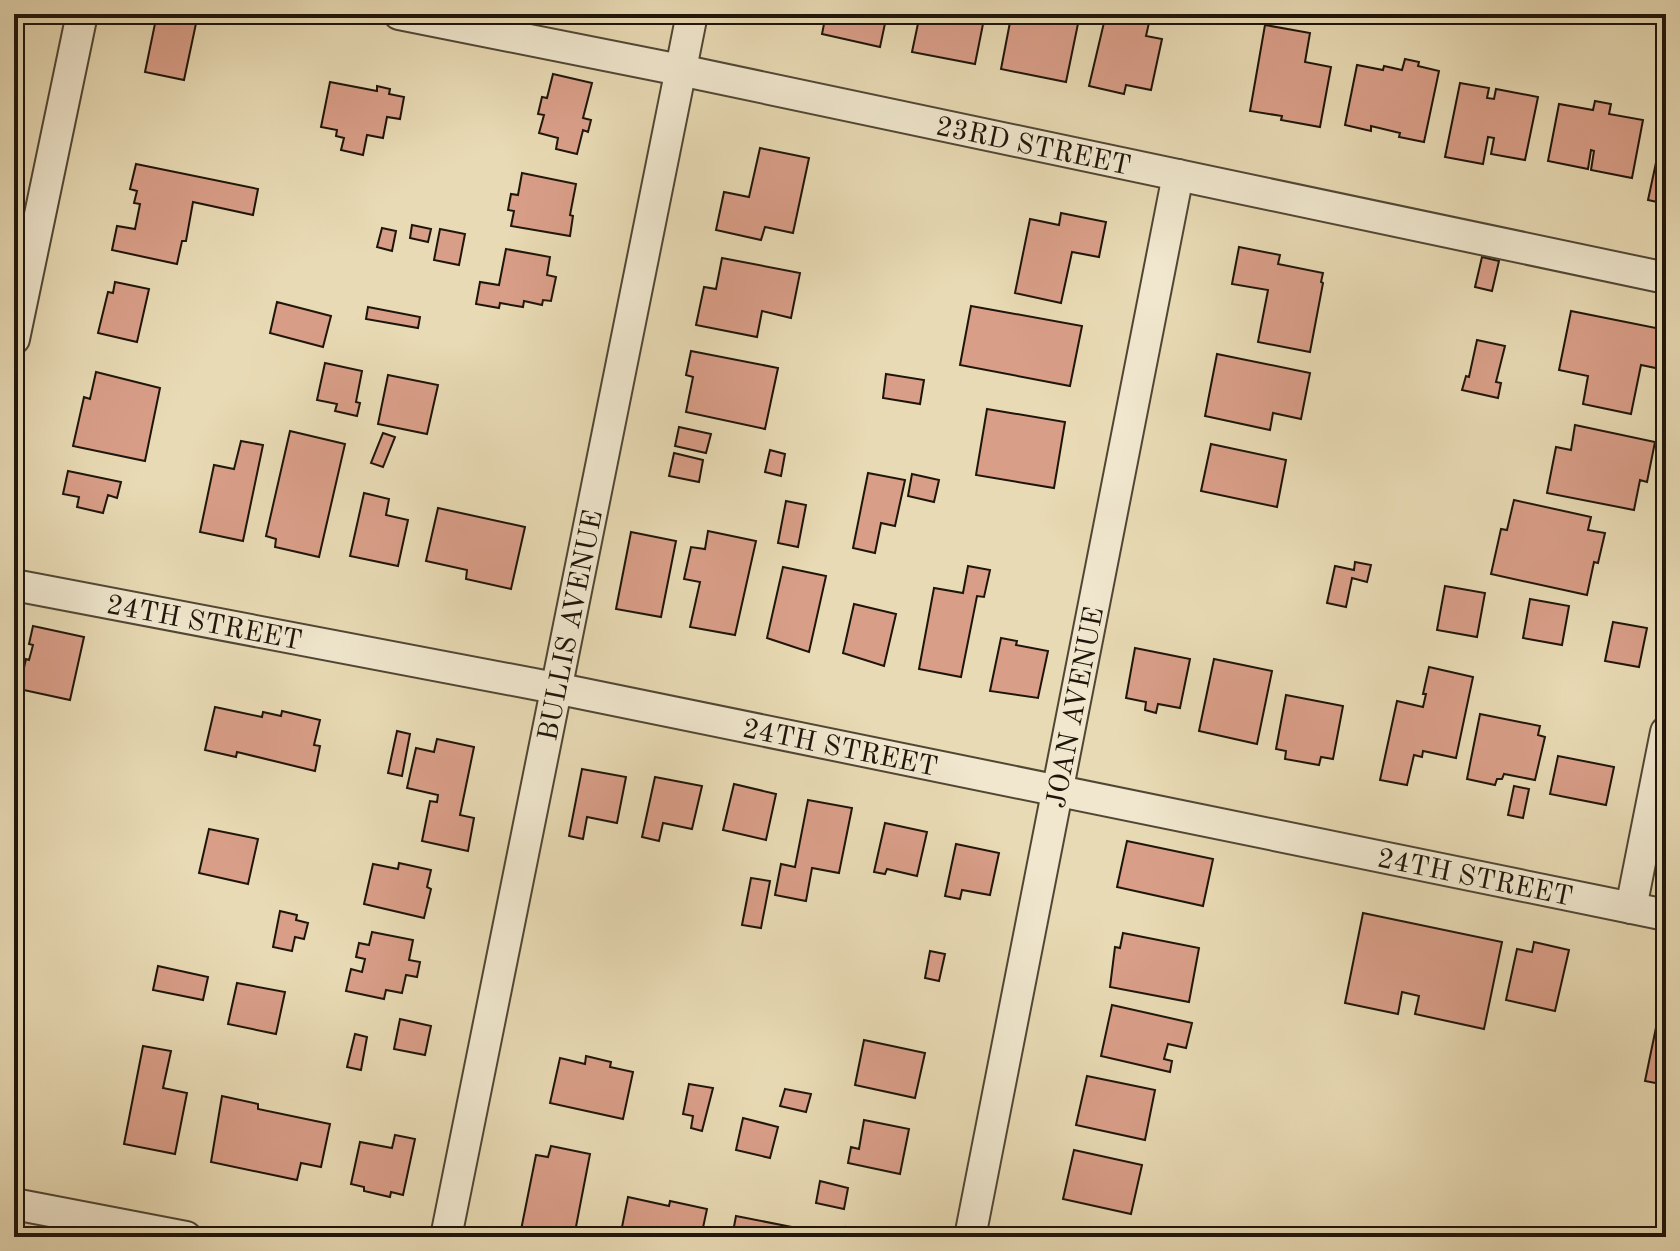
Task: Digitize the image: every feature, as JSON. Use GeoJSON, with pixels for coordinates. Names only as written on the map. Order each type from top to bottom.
{"type":"FeatureCollection","features":[{"type":"Feature","properties":{"kind":"street"},"geometry":{"type":"LineString","coordinates":[[14,339],[82,14]]}},
{"type":"Feature","properties":{"kind":"street","name":"23RD STREET"},"geometry":{"type":"LineString","coordinates":[[399,14],[680,70],[1666,278]]}},
{"type":"Feature","properties":{"kind":"street","name":"BULLIS AVENUE"},"geometry":{"type":"LineString","coordinates":[[446,1237],[692,14]]}},
{"type":"Feature","properties":{"kind":"street","name":"JOAN AVENUE"},"geometry":{"type":"LineString","coordinates":[[970,1237],[1178,175]]}},
{"type":"Feature","properties":{"kind":"street","name":"24TH STREET"},"geometry":{"type":"LineString","coordinates":[[14,585],[555,688],[1666,915]]}},
{"type":"Feature","properties":{"kind":"street"},"geometry":{"type":"LineString","coordinates":[[1631,908],[1666,732]]}},
{"type":"Feature","properties":{"kind":"street"},"geometry":{"type":"LineString","coordinates":[[14,1204],[186,1237]]}},
{"type":"Feature","properties":{"kind":"building"},"geometry":{"type":"Polygon","coordinates":[[[157,14],[198,14],[184,80],[145,72],[157,14]]]}},
{"type":"Feature","properties":{"kind":"building"},"geometry":{"type":"Polygon","coordinates":[[[826,14],[887,14],[880,47],[822,34],[826,14]]]}},
{"type":"Feature","properties":{"kind":"building"},"geometry":{"type":"Polygon","coordinates":[[[920,14],[985,14],[975,64],[912,52],[920,14]]]}},
{"type":"Feature","properties":{"kind":"building"},"geometry":{"type":"Polygon","coordinates":[[[1032,14],[1080,14],[1066,82],[1001,69],[1011,17],[1030,21],[1032,14]]]}},
{"type":"Feature","properties":{"kind":"building"},"geometry":{"type":"Polygon","coordinates":[[[1106,14],[1151,14],[1146,36],[1162,39],[1151,90],[1126,85],[1124,94],[1089,86],[1106,14]]]}},
{"type":"Feature","properties":{"kind":"building"},"geometry":{"type":"Polygon","coordinates":[[[1265,25],[1310,33],[1305,62],[1331,67],[1320,127],[1250,111],[1265,25]]]}},
{"type":"Feature","properties":{"kind":"building"},"geometry":{"type":"Polygon","coordinates":[[[1405,59],[1439,71],[1424,142],[1399,137],[1400,133],[1371,126],[1371,131],[1345,125],[1357,65],[1402,70],[1405,59]]]}},
{"type":"Feature","properties":{"kind":"building"},"geometry":{"type":"Polygon","coordinates":[[[553,74],[592,83],[583,118],[591,120],[588,132],[583,130],[577,154],[556,149],[558,138],[539,133],[544,115],[538,114],[542,97],[547,98],[553,74]]]}},
{"type":"Feature","properties":{"kind":"building"},"geometry":{"type":"Polygon","coordinates":[[[330,82],[377,91],[377,86],[390,89],[389,94],[404,97],[400,119],[387,117],[383,138],[367,135],[363,155],[341,150],[344,138],[336,136],[337,130],[321,127],[330,82]]]}},
{"type":"Feature","properties":{"kind":"building"},"geometry":{"type":"Polygon","coordinates":[[[1460,83],[1489,88],[1487,98],[1494,99],[1496,89],[1538,97],[1525,160],[1491,154],[1494,138],[1488,137],[1483,164],[1445,157],[1460,83]]]}},
{"type":"Feature","properties":{"kind":"building"},"geometry":{"type":"Polygon","coordinates":[[[1595,101],[1611,104],[1609,114],[1643,120],[1632,178],[1591,170],[1594,151],[1591,150],[1588,169],[1548,161],[1559,104],[1593,110],[1595,101]]]}},
{"type":"Feature","properties":{"kind":"building"},"geometry":{"type":"Polygon","coordinates":[[[1663,130],[1666,131],[1666,204],[1648,200],[1663,130]]]}},
{"type":"Feature","properties":{"kind":"building"},"geometry":{"type":"Polygon","coordinates":[[[760,148],[809,158],[793,233],[765,227],[761,240],[716,230],[724,192],[749,197],[760,148]]]}},
{"type":"Feature","properties":{"kind":"building"},"geometry":{"type":"Polygon","coordinates":[[[136,164],[258,189],[253,215],[193,202],[186,241],[182,241],[177,264],[112,250],[117,226],[135,229],[140,204],[134,203],[137,191],[130,189],[136,164]]]}},
{"type":"Feature","properties":{"kind":"building"},"geometry":{"type":"Polygon","coordinates":[[[522,173],[576,184],[570,215],[573,216],[570,236],[511,226],[514,211],[508,210],[511,194],[518,195],[522,173]]]}},
{"type":"Feature","properties":{"kind":"building"},"geometry":{"type":"Polygon","coordinates":[[[1061,213],[1106,222],[1099,257],[1072,252],[1061,303],[1015,293],[1030,219],[1059,225],[1061,213]]]}},
{"type":"Feature","properties":{"kind":"building"},"geometry":{"type":"Polygon","coordinates":[[[412,225],[431,229],[428,242],[410,238],[412,225]]]}},
{"type":"Feature","properties":{"kind":"building"},"geometry":{"type":"Polygon","coordinates":[[[382,228],[396,231],[392,251],[377,247],[382,228]]]}},
{"type":"Feature","properties":{"kind":"building"},"geometry":{"type":"Polygon","coordinates":[[[440,229],[465,234],[459,265],[434,260],[440,229]]]}},
{"type":"Feature","properties":{"kind":"building"},"geometry":{"type":"Polygon","coordinates":[[[1239,247],[1280,255],[1278,264],[1323,273],[1310,352],[1258,342],[1268,290],[1232,284],[1239,247]]]}},
{"type":"Feature","properties":{"kind":"building"},"geometry":{"type":"Polygon","coordinates":[[[506,249],[550,257],[547,275],[556,277],[551,301],[543,300],[542,305],[524,301],[523,307],[500,303],[499,308],[476,304],[480,282],[499,285],[506,249]]]}},
{"type":"Feature","properties":{"kind":"building"},"geometry":{"type":"Polygon","coordinates":[[[1482,257],[1499,261],[1492,291],[1475,287],[1482,257]]]}},
{"type":"Feature","properties":{"kind":"building"},"geometry":{"type":"Polygon","coordinates":[[[722,258],[800,273],[791,318],[762,311],[757,337],[696,325],[704,287],[716,289],[722,258]]]}},
{"type":"Feature","properties":{"kind":"building"},"geometry":{"type":"Polygon","coordinates":[[[115,282],[149,289],[137,342],[98,333],[108,292],[113,293],[115,282]]]}},
{"type":"Feature","properties":{"kind":"building"},"geometry":{"type":"Polygon","coordinates":[[[277,302],[331,316],[323,347],[270,333],[277,302]]]}},
{"type":"Feature","properties":{"kind":"building"},"geometry":{"type":"Polygon","coordinates":[[[971,306],[1082,326],[1070,386],[960,365],[971,306]]]}},
{"type":"Feature","properties":{"kind":"building"},"geometry":{"type":"Polygon","coordinates":[[[368,307],[420,317],[418,328],[366,319],[368,307]]]}},
{"type":"Feature","properties":{"kind":"building"},"geometry":{"type":"Polygon","coordinates":[[[1571,311],[1666,330],[1665,370],[1641,365],[1631,414],[1583,404],[1588,376],[1559,370],[1571,311]]]}},
{"type":"Feature","properties":{"kind":"building"},"geometry":{"type":"Polygon","coordinates":[[[1477,340],[1505,346],[1496,382],[1501,383],[1498,398],[1462,390],[1466,376],[1469,377],[1477,340]]]}},
{"type":"Feature","properties":{"kind":"building"},"geometry":{"type":"Polygon","coordinates":[[[691,351],[778,368],[765,429],[686,412],[693,377],[686,375],[691,351]]]}},
{"type":"Feature","properties":{"kind":"building"},"geometry":{"type":"Polygon","coordinates":[[[1217,354],[1310,373],[1301,419],[1273,413],[1270,430],[1205,416],[1217,354]]]}},
{"type":"Feature","properties":{"kind":"building"},"geometry":{"type":"Polygon","coordinates":[[[325,363],[362,371],[356,402],[360,403],[357,416],[335,411],[337,404],[317,400],[325,363]]]}},
{"type":"Feature","properties":{"kind":"building"},"geometry":{"type":"Polygon","coordinates":[[[96,372],[160,388],[145,461],[73,446],[84,397],[90,399],[96,372]]]}},
{"type":"Feature","properties":{"kind":"building"},"geometry":{"type":"Polygon","coordinates":[[[886,374],[924,380],[920,404],[883,398],[886,374]]]}},
{"type":"Feature","properties":{"kind":"building"},"geometry":{"type":"Polygon","coordinates":[[[388,375],[438,385],[427,434],[378,424],[388,375]]]}},
{"type":"Feature","properties":{"kind":"building"},"geometry":{"type":"Polygon","coordinates":[[[987,409],[1065,422],[1054,488],[976,475],[987,409]]]}},
{"type":"Feature","properties":{"kind":"building"},"geometry":{"type":"Polygon","coordinates":[[[1575,425],[1655,442],[1647,482],[1640,480],[1634,510],[1547,493],[1556,447],[1571,450],[1575,425]]]}},
{"type":"Feature","properties":{"kind":"building"},"geometry":{"type":"Polygon","coordinates":[[[679,427],[711,434],[706,453],[675,446],[679,427]]]}},
{"type":"Feature","properties":{"kind":"building"},"geometry":{"type":"Polygon","coordinates":[[[290,431],[345,444],[319,557],[275,547],[276,539],[266,536],[290,431]]]}},
{"type":"Feature","properties":{"kind":"building"},"geometry":{"type":"Polygon","coordinates":[[[383,433],[395,437],[383,467],[371,463],[383,433]]]}},
{"type":"Feature","properties":{"kind":"building"},"geometry":{"type":"Polygon","coordinates":[[[241,441],[263,445],[243,541],[200,532],[214,465],[234,469],[241,441]]]}},
{"type":"Feature","properties":{"kind":"building"},"geometry":{"type":"Polygon","coordinates":[[[1211,444],[1286,460],[1277,507],[1201,491],[1211,444]]]}},
{"type":"Feature","properties":{"kind":"building"},"geometry":{"type":"Polygon","coordinates":[[[770,450],[785,454],[781,476],[765,472],[770,450]]]}},
{"type":"Feature","properties":{"kind":"building"},"geometry":{"type":"Polygon","coordinates":[[[674,453],[703,460],[699,482],[669,476],[674,453]]]}},
{"type":"Feature","properties":{"kind":"building"},"geometry":{"type":"Polygon","coordinates":[[[68,471],[121,482],[117,498],[108,495],[103,513],[77,507],[79,497],[63,494],[68,471]]]}},
{"type":"Feature","properties":{"kind":"building"},"geometry":{"type":"Polygon","coordinates":[[[868,473],[905,480],[895,526],[881,523],[875,553],[853,548],[868,473]]]}},
{"type":"Feature","properties":{"kind":"building"},"geometry":{"type":"Polygon","coordinates":[[[912,474],[939,480],[934,502],[908,496],[912,474]]]}},
{"type":"Feature","properties":{"kind":"building"},"geometry":{"type":"Polygon","coordinates":[[[364,493],[389,499],[386,515],[408,520],[398,566],[350,556],[364,493]]]}},
{"type":"Feature","properties":{"kind":"building"},"geometry":{"type":"Polygon","coordinates":[[[1514,500],[1591,517],[1588,530],[1605,533],[1598,563],[1594,562],[1587,595],[1491,574],[1501,529],[1507,530],[1514,500]]]}},
{"type":"Feature","properties":{"kind":"building"},"geometry":{"type":"Polygon","coordinates":[[[786,501],[806,505],[798,547],[778,543],[786,501]]]}},
{"type":"Feature","properties":{"kind":"building"},"geometry":{"type":"Polygon","coordinates":[[[438,508],[525,527],[511,589],[466,579],[467,570],[426,561],[438,508]]]}},
{"type":"Feature","properties":{"kind":"building"},"geometry":{"type":"Polygon","coordinates":[[[708,531],[756,541],[735,635],[690,627],[700,582],[684,579],[691,547],[705,549],[708,531]]]}},
{"type":"Feature","properties":{"kind":"building"},"geometry":{"type":"Polygon","coordinates":[[[631,532],[676,541],[661,617],[616,609],[631,532]]]}},
{"type":"Feature","properties":{"kind":"building"},"geometry":{"type":"Polygon","coordinates":[[[1355,562],[1371,565],[1367,582],[1352,578],[1346,607],[1327,603],[1335,566],[1354,570],[1355,562]]]}},
{"type":"Feature","properties":{"kind":"building"},"geometry":{"type":"Polygon","coordinates":[[[968,566],[990,570],[984,597],[977,596],[961,677],[919,669],[934,588],[963,593],[968,566]]]}},
{"type":"Feature","properties":{"kind":"building"},"geometry":{"type":"Polygon","coordinates":[[[783,567],[826,576],[809,652],[767,638],[783,567]]]}},
{"type":"Feature","properties":{"kind":"building"},"geometry":{"type":"Polygon","coordinates":[[[1445,586],[1485,593],[1477,637],[1437,630],[1445,586]]]}},
{"type":"Feature","properties":{"kind":"building"},"geometry":{"type":"Polygon","coordinates":[[[1530,599],[1569,606],[1562,645],[1523,638],[1530,599]]]}},
{"type":"Feature","properties":{"kind":"building"},"geometry":{"type":"Polygon","coordinates":[[[854,604],[896,614],[884,666],[843,653],[854,604]]]}},
{"type":"Feature","properties":{"kind":"building"},"geometry":{"type":"Polygon","coordinates":[[[1613,622],[1647,628],[1639,667],[1605,661],[1613,622]]]}},
{"type":"Feature","properties":{"kind":"building"},"geometry":{"type":"Polygon","coordinates":[[[33,626],[84,637],[70,700],[19,689],[26,659],[29,660],[33,645],[29,644],[33,626]]]}},
{"type":"Feature","properties":{"kind":"building"},"geometry":{"type":"Polygon","coordinates":[[[1001,638],[1017,641],[1016,645],[1048,651],[1038,698],[990,691],[1001,638]]]}},
{"type":"Feature","properties":{"kind":"building"},"geometry":{"type":"Polygon","coordinates":[[[1135,648],[1190,659],[1180,708],[1158,704],[1156,713],[1145,710],[1146,702],[1126,698],[1135,648]]]}},
{"type":"Feature","properties":{"kind":"building"},"geometry":{"type":"Polygon","coordinates":[[[1214,659],[1272,671],[1257,744],[1199,731],[1214,659]]]}},
{"type":"Feature","properties":{"kind":"building"},"geometry":{"type":"Polygon","coordinates":[[[1429,667],[1473,677],[1456,758],[1423,751],[1422,757],[1414,755],[1407,785],[1380,780],[1397,701],[1423,707],[1429,667]]]}},
{"type":"Feature","properties":{"kind":"building"},"geometry":{"type":"Polygon","coordinates":[[[1286,695],[1343,706],[1333,759],[1321,757],[1319,765],[1285,759],[1286,751],[1276,749],[1286,695]]]}},
{"type":"Feature","properties":{"kind":"building"},"geometry":{"type":"Polygon","coordinates":[[[215,707],[262,717],[263,712],[281,716],[282,711],[320,720],[314,745],[320,746],[315,771],[237,752],[236,757],[205,750],[215,707]]]}},
{"type":"Feature","properties":{"kind":"building"},"geometry":{"type":"Polygon","coordinates":[[[1480,714],[1540,726],[1538,735],[1545,737],[1535,780],[1504,774],[1495,785],[1467,779],[1480,714]]]}},
{"type":"Feature","properties":{"kind":"building"},"geometry":{"type":"Polygon","coordinates":[[[397,731],[410,734],[402,776],[388,773],[397,731]]]}},
{"type":"Feature","properties":{"kind":"building"},"geometry":{"type":"Polygon","coordinates":[[[437,739],[474,747],[460,815],[474,818],[468,851],[422,841],[430,801],[437,802],[438,795],[407,788],[416,748],[434,752],[437,739]]]}},
{"type":"Feature","properties":{"kind":"building"},"geometry":{"type":"Polygon","coordinates":[[[1558,756],[1614,767],[1606,805],[1550,794],[1558,756]]]}},
{"type":"Feature","properties":{"kind":"building"},"geometry":{"type":"Polygon","coordinates":[[[582,769],[626,777],[617,823],[587,817],[583,839],[569,836],[582,769]]]}},
{"type":"Feature","properties":{"kind":"building"},"geometry":{"type":"Polygon","coordinates":[[[655,777],[702,786],[692,829],[663,823],[659,841],[642,837],[655,777]]]}},
{"type":"Feature","properties":{"kind":"building"},"geometry":{"type":"Polygon","coordinates":[[[734,784],[776,794],[766,840],[723,830],[734,784]]]}},
{"type":"Feature","properties":{"kind":"building"},"geometry":{"type":"Polygon","coordinates":[[[1514,786],[1529,789],[1523,818],[1508,815],[1514,786]]]}},
{"type":"Feature","properties":{"kind":"building"},"geometry":{"type":"Polygon","coordinates":[[[808,800],[852,808],[839,873],[812,868],[806,901],[775,895],[781,864],[795,867],[808,800]]]}},
{"type":"Feature","properties":{"kind":"building"},"geometry":{"type":"Polygon","coordinates":[[[885,823],[927,832],[917,876],[887,869],[885,874],[874,872],[885,823]]]}},
{"type":"Feature","properties":{"kind":"building"},"geometry":{"type":"Polygon","coordinates":[[[209,829],[258,839],[248,884],[199,873],[209,829]]]}},
{"type":"Feature","properties":{"kind":"building"},"geometry":{"type":"Polygon","coordinates":[[[1127,841],[1213,859],[1203,906],[1117,887],[1127,841]]]}},
{"type":"Feature","properties":{"kind":"building"},"geometry":{"type":"Polygon","coordinates":[[[956,844],[999,853],[990,895],[962,890],[960,899],[945,896],[956,844]]]}},
{"type":"Feature","properties":{"kind":"building"},"geometry":{"type":"Polygon","coordinates":[[[399,863],[431,870],[427,887],[431,889],[424,918],[364,904],[373,864],[398,869],[399,863]]]}},
{"type":"Feature","properties":{"kind":"building"},"geometry":{"type":"Polygon","coordinates":[[[751,878],[770,881],[761,928],[742,925],[751,878]]]}},
{"type":"Feature","properties":{"kind":"building"},"geometry":{"type":"Polygon","coordinates":[[[280,911],[297,915],[296,920],[308,923],[304,939],[295,937],[292,951],[273,947],[280,911]]]}},
{"type":"Feature","properties":{"kind":"building"},"geometry":{"type":"Polygon","coordinates":[[[1363,913],[1502,942],[1484,1029],[1415,1014],[1419,996],[1402,992],[1398,1014],[1345,1003],[1363,913]]]}},
{"type":"Feature","properties":{"kind":"building"},"geometry":{"type":"Polygon","coordinates":[[[372,932],[413,940],[409,960],[420,962],[417,977],[406,975],[402,993],[386,990],[384,999],[346,991],[351,969],[362,972],[365,959],[356,957],[359,943],[369,945],[372,932]]]}},
{"type":"Feature","properties":{"kind":"building"},"geometry":{"type":"Polygon","coordinates":[[[1123,933],[1199,948],[1189,1002],[1110,987],[1115,947],[1120,948],[1123,933]]]}},
{"type":"Feature","properties":{"kind":"building"},"geometry":{"type":"Polygon","coordinates":[[[1534,942],[1569,950],[1555,1011],[1506,1000],[1517,949],[1532,952],[1534,942]]]}},
{"type":"Feature","properties":{"kind":"building"},"geometry":{"type":"Polygon","coordinates":[[[930,951],[945,954],[939,981],[925,978],[930,951]]]}},
{"type":"Feature","properties":{"kind":"building"},"geometry":{"type":"Polygon","coordinates":[[[158,966],[208,977],[203,1000],[153,990],[158,966]]]}},
{"type":"Feature","properties":{"kind":"building"},"geometry":{"type":"Polygon","coordinates":[[[1666,979],[1666,1085],[1645,1081],[1666,979]]]}},
{"type":"Feature","properties":{"kind":"building"},"geometry":{"type":"Polygon","coordinates":[[[237,983],[285,992],[276,1034],[228,1024],[237,983]]]}},
{"type":"Feature","properties":{"kind":"building"},"geometry":{"type":"Polygon","coordinates":[[[1112,1005],[1192,1023],[1186,1048],[1168,1044],[1164,1059],[1172,1061],[1170,1072],[1101,1056],[1112,1005]]]}},
{"type":"Feature","properties":{"kind":"building"},"geometry":{"type":"Polygon","coordinates":[[[400,1019],[431,1026],[425,1055],[394,1049],[400,1019]]]}},
{"type":"Feature","properties":{"kind":"building"},"geometry":{"type":"Polygon","coordinates":[[[355,1034],[367,1037],[361,1070],[347,1067],[355,1034]]]}},
{"type":"Feature","properties":{"kind":"building"},"geometry":{"type":"Polygon","coordinates":[[[864,1040],[925,1053],[915,1098],[855,1085],[864,1040]]]}},
{"type":"Feature","properties":{"kind":"building"},"geometry":{"type":"Polygon","coordinates":[[[143,1046],[171,1051],[163,1088],[187,1093],[175,1154],[124,1144],[143,1046]]]}},
{"type":"Feature","properties":{"kind":"building"},"geometry":{"type":"Polygon","coordinates":[[[586,1056],[611,1062],[610,1067],[633,1072],[623,1119],[550,1103],[560,1058],[585,1064],[586,1056]]]}},
{"type":"Feature","properties":{"kind":"building"},"geometry":{"type":"Polygon","coordinates":[[[1087,1076],[1155,1090],[1145,1140],[1076,1125],[1087,1076]]]}},
{"type":"Feature","properties":{"kind":"building"},"geometry":{"type":"Polygon","coordinates":[[[689,1084],[713,1088],[702,1131],[691,1128],[693,1116],[683,1114],[689,1084]]]}},
{"type":"Feature","properties":{"kind":"building"},"geometry":{"type":"Polygon","coordinates":[[[785,1089],[811,1094],[806,1112],[780,1106],[785,1089]]]}},
{"type":"Feature","properties":{"kind":"building"},"geometry":{"type":"Polygon","coordinates":[[[222,1096],[258,1104],[258,1109],[330,1124],[321,1167],[301,1163],[297,1180],[211,1162],[222,1096]]]}},
{"type":"Feature","properties":{"kind":"building"},"geometry":{"type":"Polygon","coordinates":[[[743,1118],[778,1127],[770,1158],[736,1150],[743,1118]]]}},
{"type":"Feature","properties":{"kind":"building"},"geometry":{"type":"Polygon","coordinates":[[[864,1120],[909,1129],[900,1174],[848,1163],[851,1147],[859,1149],[864,1120]]]}},
{"type":"Feature","properties":{"kind":"building"},"geometry":{"type":"Polygon","coordinates":[[[395,1135],[415,1139],[403,1195],[391,1192],[390,1197],[364,1191],[364,1187],[351,1184],[360,1142],[392,1148],[395,1135]]]}},
{"type":"Feature","properties":{"kind":"building"},"geometry":{"type":"Polygon","coordinates":[[[551,1146],[590,1154],[574,1237],[521,1230],[536,1155],[548,1157],[551,1146]]]}},
{"type":"Feature","properties":{"kind":"building"},"geometry":{"type":"Polygon","coordinates":[[[1074,1150],[1142,1165],[1131,1214],[1063,1199],[1074,1150]]]}},
{"type":"Feature","properties":{"kind":"building"},"geometry":{"type":"Polygon","coordinates":[[[820,1181],[848,1188],[844,1209],[816,1203],[820,1181]]]}},
{"type":"Feature","properties":{"kind":"building"},"geometry":{"type":"Polygon","coordinates":[[[628,1197],[669,1206],[670,1201],[707,1209],[701,1237],[620,1237],[628,1197]]]}},
{"type":"Feature","properties":{"kind":"building"},"geometry":{"type":"Polygon","coordinates":[[[736,1216],[807,1230],[805,1237],[732,1237],[736,1216]]]}},
{"type":"Feature","properties":{"kind":"building"},"geometry":{"type":"Polygon","coordinates":[[[846,1227],[868,1232],[867,1237],[844,1237],[846,1227]]]}},
{"type":"Feature","properties":{"kind":"building"},"geometry":{"type":"Polygon","coordinates":[[[1052,1228],[1097,1237],[1051,1237],[1052,1228]]]}}]}
